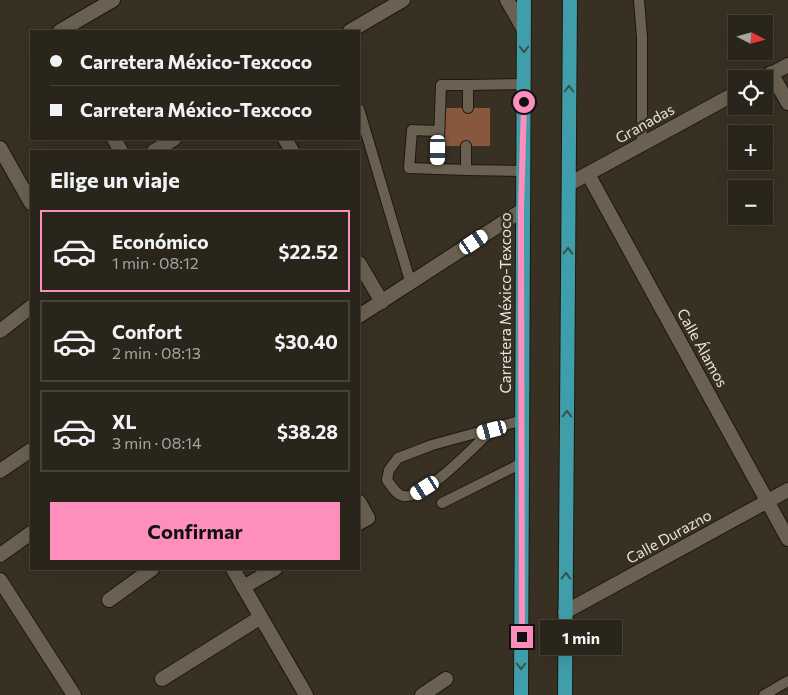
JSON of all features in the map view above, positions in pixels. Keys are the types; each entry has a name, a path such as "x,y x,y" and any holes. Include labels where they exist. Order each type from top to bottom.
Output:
{"highway":[{"name":"Carretera México-Texcoco","path":"521,695 523,420 521,211 524,0"},
{"path":"565,695 570,0"}],"street":[{"path":"62,30 113,0"},
{"path":"352,30 403,0"},
{"path":"507,0 523,28"},
{"path":"773,73 788,65"},
{"path":"773,84 788,103"},
{"name":"Granadas","path":"569,184 728,97"},
{"path":"156,150 172,140"},
{"path":"2,157 30,201"},
{"name":"Calle Álamos","path":"588,174 788,538"},
{"path":"360,315 412,284 521,211"},
{"path":"360,265 382,302"},
{"path":"0,331 30,308"},
{"path":"0,471 30,451"},
{"name":"Calle Durazno","path":"565,612 788,490"},
{"path":"360,506 363,520"},
{"path":"0,555 30,534"},
{"path":"109,600 151,570"},
{"path":"234,570 301,693"},
{"path":"243,587 273,570"},
{"path":"0,580 74,695"},
{"path":"162,678 261,617"},
{"path":"422,695 446,680"}],"lane":[{"path":"639,0 642,37 642,145"},
{"path":"438,169 441,85 524,84"},
{"path":"468,85 468,108"},
{"path":"360,111 412,284"},
{"path":"438,131 412,130 409,168 523,171"},
{"path":"466,146 466,170"},
{"path":"492,430 434,483 416,494 404,496 396,492 387,480 389,470 398,458 432,445 523,420"},
{"path":"442,503 522,463"},
{"path":"764,695 788,681"}],"building":[{"path":"444,108 490,108 490,146 444,146"}],"route":[{"path":"522,637 523,420 521,211 524,102"}]}
